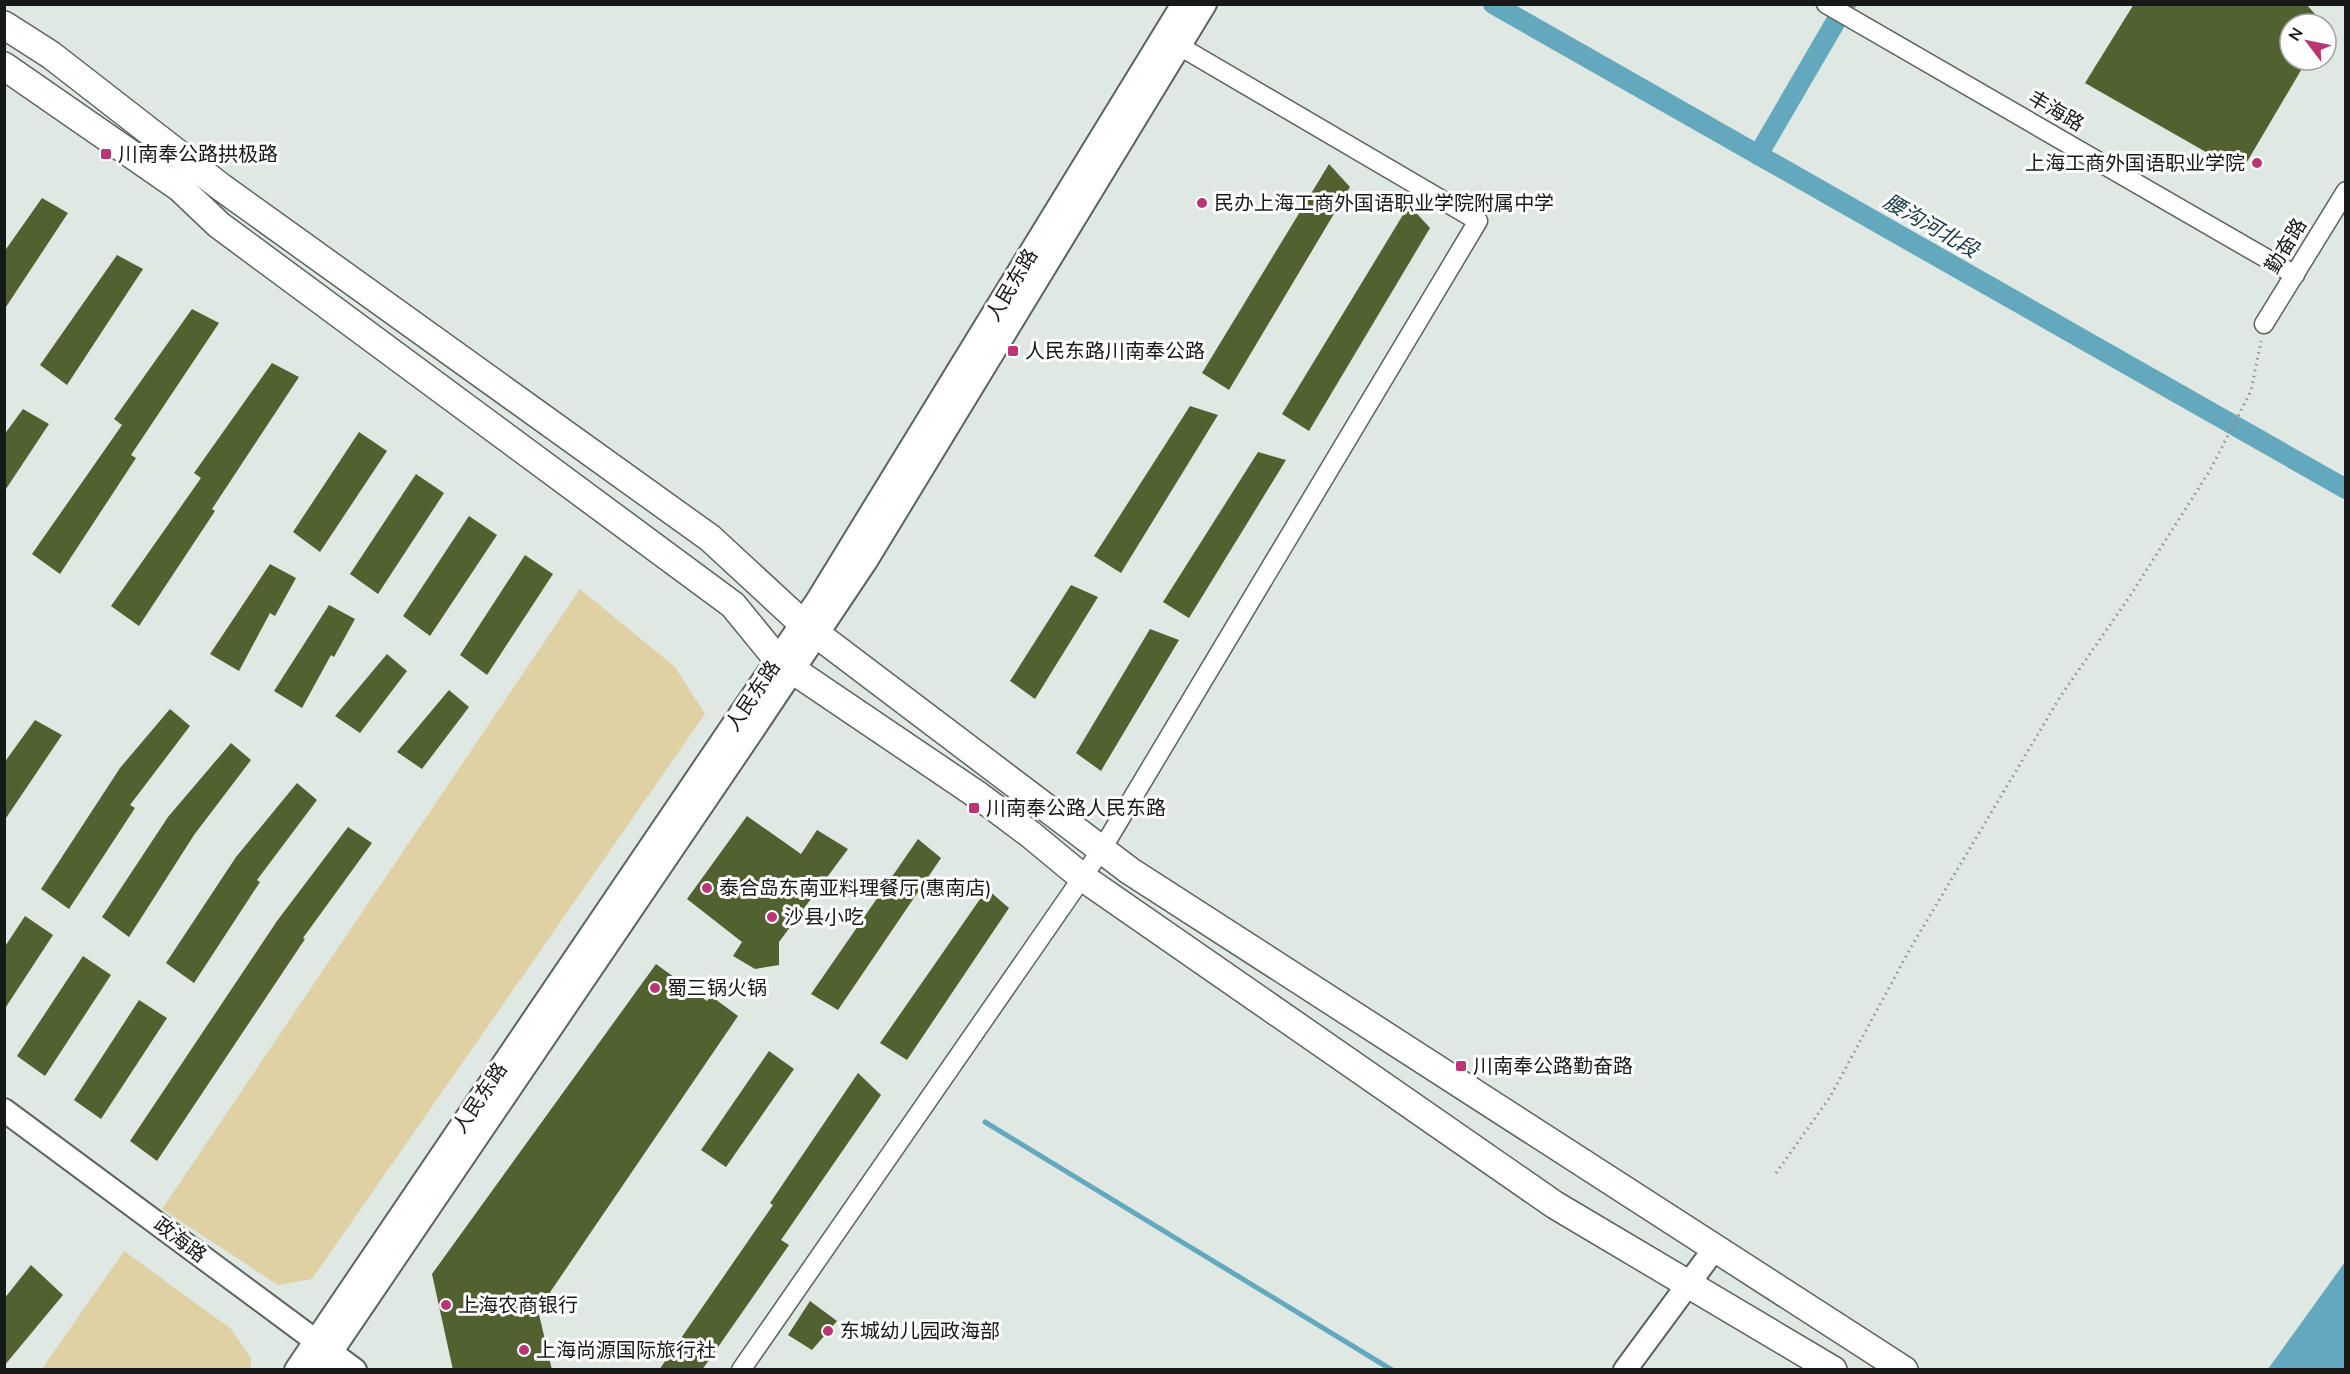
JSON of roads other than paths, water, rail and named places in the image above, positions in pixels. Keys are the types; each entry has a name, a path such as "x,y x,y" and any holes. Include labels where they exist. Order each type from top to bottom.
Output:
{"main road":[{"path":"4,25 51,55 221,187 710,538 810,629 1130,871 1904,1370"},
{"path":"4,66 180,188 219,225 733,605 786,665 979,796 1082,877 1555,1205 1833,1370"}],"street":[{"name":"人民东路","path":"1171,42 1183,4"},
{"name":"人民东路","path":"296,1370 322,1354 810,629 866,561 1171,42 1205,4"},
{"name":"丰海路","path":"1826,5 2295,275"},
{"path":"741,1370 1102,849 1478,221 1171,42"},
{"name":"勤奋路","path":"2264,324 2346,191"},
{"name":"政海路","path":"4,1110 322,1354 355,1370"},
{"path":"1625,1370 1715,1248"}],"water":[{"path":"2345,1262 2345,1369 2268,1369"}],"waterway":[{"name":"腰沟河北段","path":"1493,4 2346,489"},
{"path":"1758,155 1846,4"},
{"path":"985,1122 1392,1370"}],"place":[{"name":"川南奉公路拱极路","path":"106,154"},
{"name":"上海工商外国语职业学院","path":"2257,163"},
{"name":"民办上海工商外国语职业学院附属中学","path":"1202,203"},
{"name":"人民东路川南奉公路","path":"1013,351"},
{"name":"川南奉公路人民东路","path":"974,808"},
{"name":"泰合岛东南亚料理餐厅(惠南店)","path":"707,888"},
{"name":"沙县小吃","path":"772,917"},
{"name":"蜀三锅火锅","path":"655,988"},
{"name":"川南奉公路勤奋路","path":"1461,1066"},
{"name":"上海农商银行","path":"446,1305"},
{"name":"东城幼儿园政海部","path":"828,1331"},
{"name":"上海尚源国际旅行社","path":"524,1350"}]}
